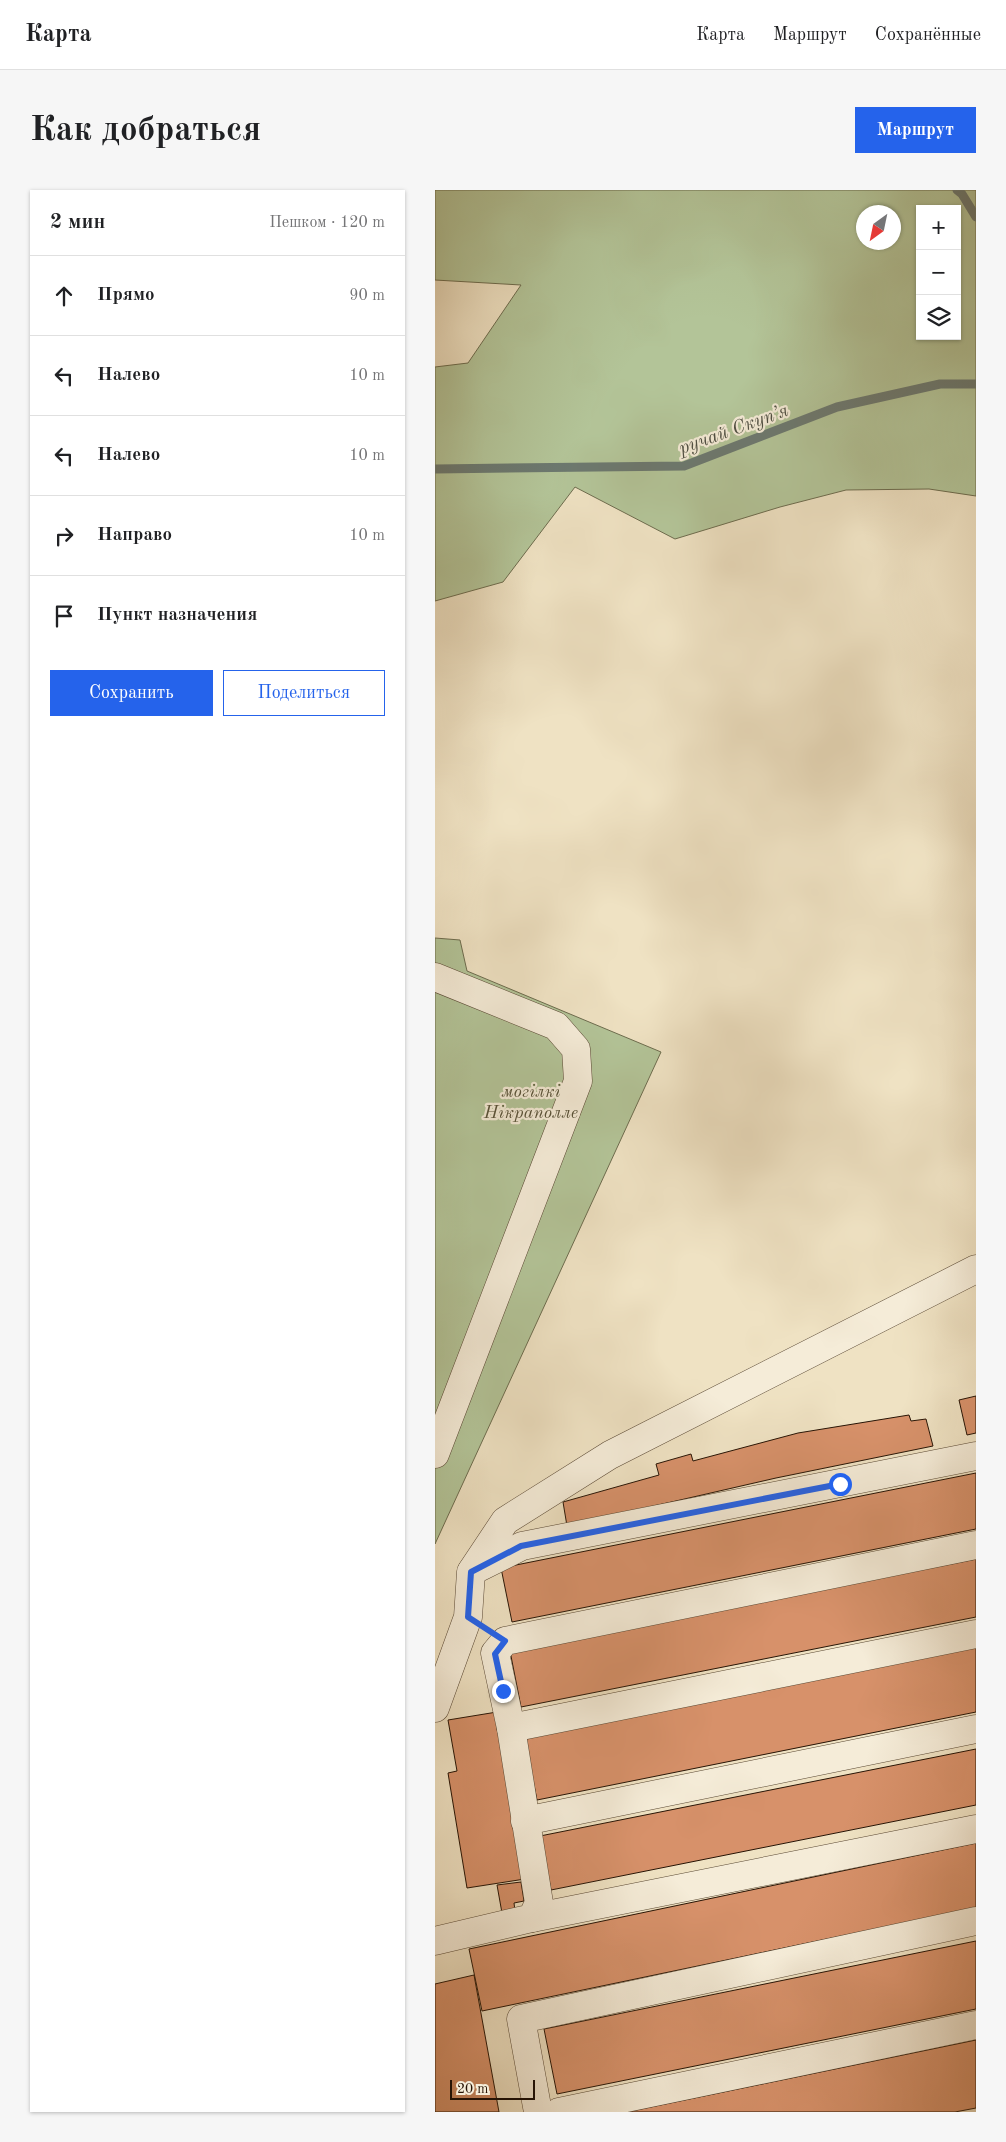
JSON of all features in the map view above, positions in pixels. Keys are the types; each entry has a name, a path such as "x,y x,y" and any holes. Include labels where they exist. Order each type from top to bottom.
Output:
{"lane":[{"path":"435,977 557,1026 576,1049 578,1081 435,1454"},
{"path":"435,1708 468,1617 471,1572 505,1521 610,1455 976,1269"},
{"path":"471,1572 521,1546 976,1456"},
{"path":"532,1918 539,1902 511,1728 495,1654 505,1641 976,1545"},
{"path":"468,1617 505,1641"},
{"path":"511,1728 976,1634"},
{"path":"525,1821 976,1729"},
{"path":"435,1941 532,1918 976,1829"},
{"path":"538,2112 521,2019 976,1921"},
{"path":"559,2112 976,2025"}],"green space":[{"path":"435,190 976,190 976,496 929,489 846,490 780,507 675,539 575,487 503,582 435,601 435,367 468,363 521,285 435,280"},
{"name":"могілкі Нікраполле","path":"435,938 460,940 467,971 661,1052 435,1544"}],"building":[{"path":"976,1396 976,1433 967,1435 959,1400"},
{"path":"909,1415 911,1421 926,1419 933,1446 776,1478 567,1526 563,1502 659,1475 656,1464 691,1454 693,1461 798,1433"},
{"path":"976,1473 976,1529 512,1622 501,1568"},
{"path":"976,1559 976,1617 521,1707 510,1651"},
{"path":"976,1645 976,1712 537,1800 523,1733"},
{"path":"497,1712 525,1879 467,1888 448,1773 457,1771 448,1720"},
{"path":"976,1749 976,1805 551,1890 540,1836"},
{"path":"976,1843 976,1908 482,2011 469,1949"},
{"path":"521,1882 524,1901 514,1903 515,1911 502,1913 497,1885"},
{"path":"976,1941 976,2009 557,2094 544,2029"},
{"path":"474,1975 499,2112 435,2112 435,1984"},
{"path":"976,2040 976,2108 955,2112 626,2112"}],"waterway":[{"path":"957,190 962,194 976,217"},
{"name":"ручай Скупʼя","path":"435,469 684,466 837,407 940,384 976,384"}],"route":[{"path":"503,1691 495,1654 505,1641 468,1617 471,1572 521,1546 840,1484"}]}
